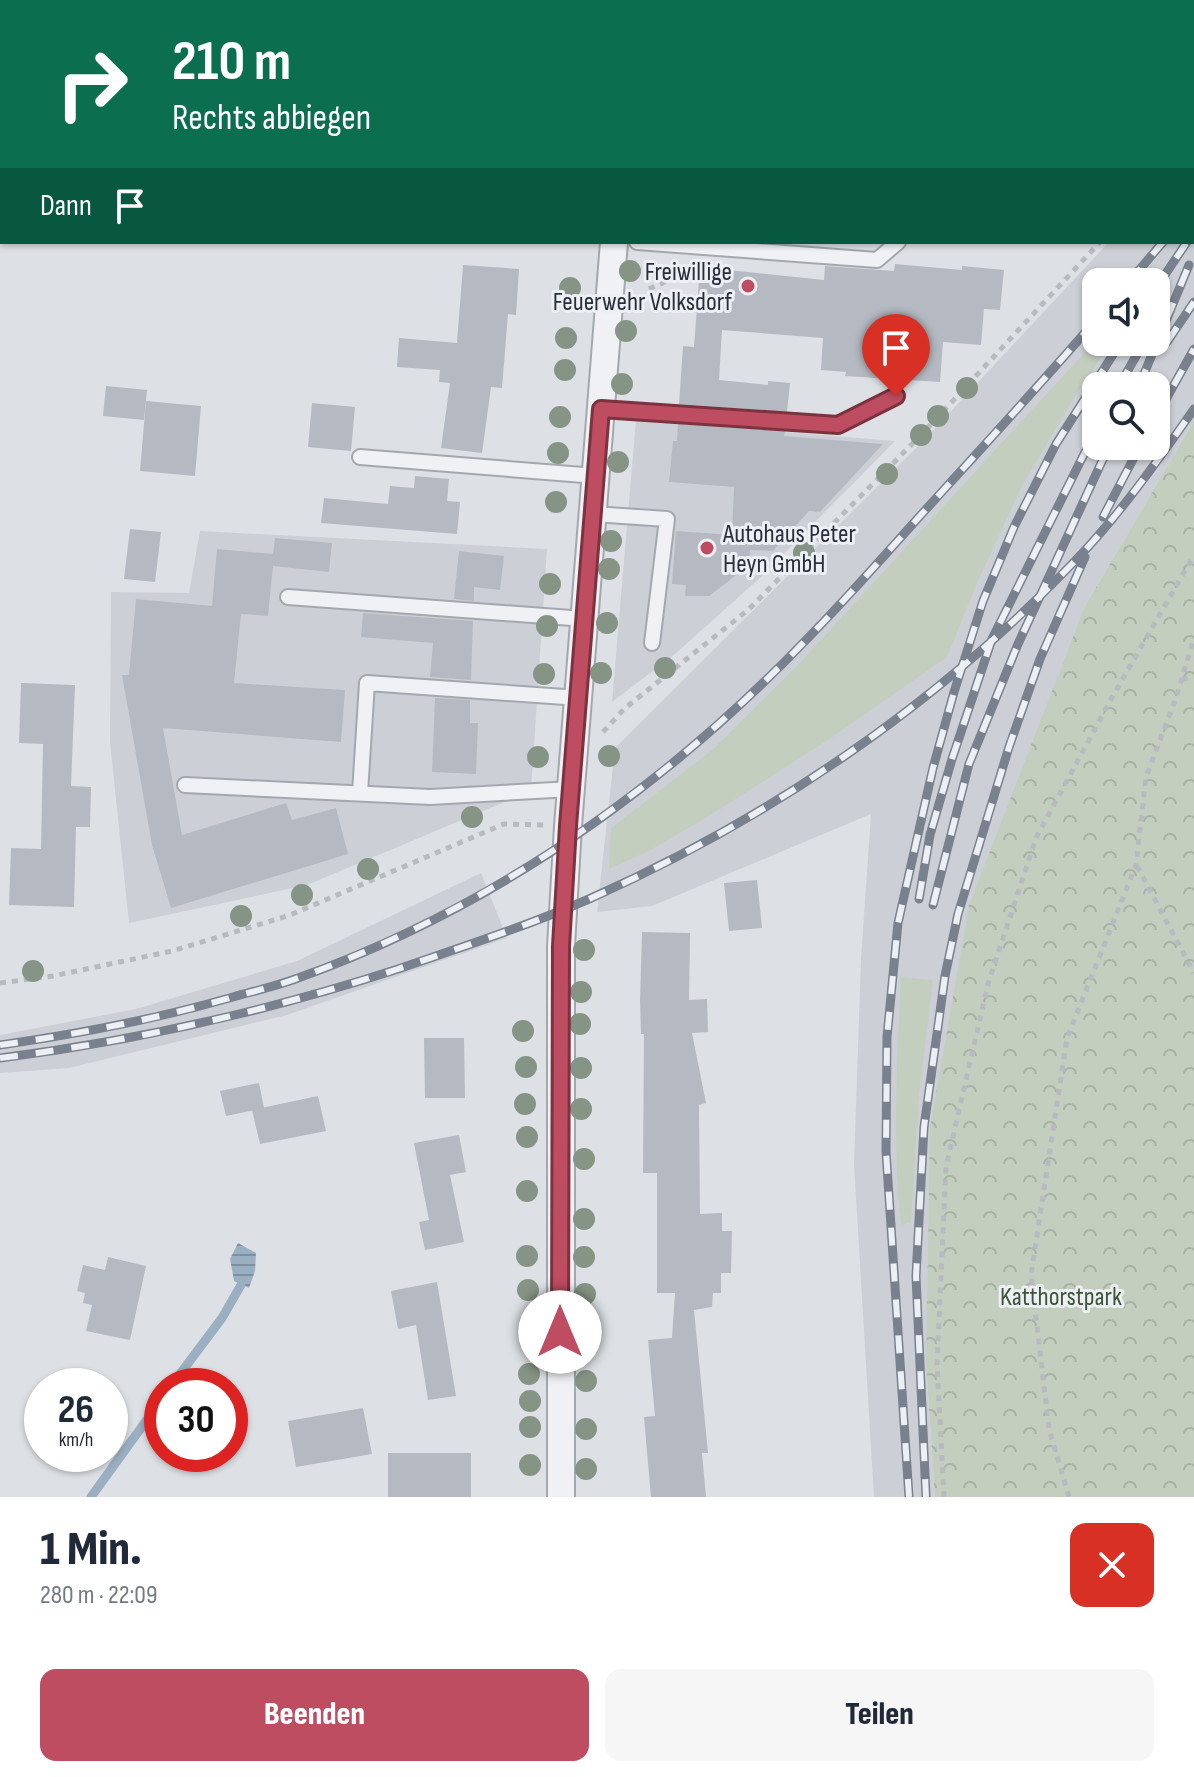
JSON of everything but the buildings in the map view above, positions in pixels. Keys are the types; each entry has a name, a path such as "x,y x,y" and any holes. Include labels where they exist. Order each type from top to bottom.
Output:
{"street":[{"path":"561,1497 561,946 614,244"}],"lane":[{"path":"664,244 877,260 896,244"},
{"path":"601,409 838,425 896,396"},
{"path":"360,457 596,476"},
{"path":"593,514 667,519 652,643"},
{"path":"288,597 585,619"},
{"path":"360,793 367,683 579,698"},
{"path":"185,785 430,797 572,789"}],"path":[{"path":"613,720 748,610 924,432 1098,244"},
{"path":"649,289 700,265"},
{"path":"944,1497 937,1364 946,1167 988,984 1036,838 1194,555"},
{"path":"1069,1497 1049,1429 1031,1275 1067,1038 1136,865 1146,777 1194,638"},
{"path":"1181,680 1194,676"},
{"path":"0,983 53,976 172,951 290,915 504,824 568,826"},
{"path":"1136,865 1194,973"}],"shaded area":[{"path":"1107,244 1194,244 1194,421 1085,606 926,1364 935,1497 874,1497 854,1164 861,959 871,814 652,906 597,912 615,748 922,442 1082,271 1082,356 1170,356 1170,268 1085,268"},
{"name":"Autohaus Peter Heyn GmbH","path":"636,420 895,441 762,576 674,655 612,702"},
{"path":"200,531 547,549 531,791 307,885 129,923 110,742 111,592 189,593"},
{"path":"481,873 507,938 287,1015 69,1068 0,1073 0,1035 136,1009 297,961"}],"green space":[{"path":"1082,355 1102,356 1091,372 1082,372 1082,386 1022,486 947,657 825,742 709,816 649,851 609,869 611,828 711,751 797,666"},
{"name":"Katthorstpark","path":"1194,421 1194,1497 935,1497 926,1364 930,1128 969,905 1085,606"},
{"path":"901,977 933,980 919,1095 911,1222 901,1225 896,1132"}],"water":[{"path":"238,1243 256,1253 255,1271 249,1288 234,1281 230,1259"}],"waterway":[{"path":"184,1368 222,1318 241,1285"},
{"path":"91,1497 144,1424"}],"railway":[{"path":"1141,268 1161,244"},
{"path":"1169,268 1186,244"},
{"path":"1145,372 1189,265"},
{"path":"1170,338 1194,302"},
{"path":"0,1045 146,1019 290,981 426,923 547,854 660,773 765,681 863,580 1082,336"},
{"path":"1170,392 1194,349"},
{"path":"909,1497 886,1151 887,1037 898,923 933,768 983,601 1014,527 1056,444 1112,356"},
{"path":"1127,372 1136,356"},
{"path":"0,1058 101,1043 201,1023 398,969 566,909 721,833 847,755 964,665 1019,616 1105,528 1194,409"},
{"path":"919,899 930,835 992,639 1082,458"},
{"path":"933,905 969,764 1018,644 1103,460"},
{"path":"1103,517 1133,460"},
{"path":"926,1497 916,1276 924,1127 945,976 958,914 1009,747 1040,659 1085,557"}],"place":[{"name":"Freiwillige Feuerwehr Volksdorf","path":"748,286"},
{"name":"Autohaus Peter Heyn GmbH","path":"707,548"}],"route":[{"path":"560,1332 561,946 601,409 838,425 896,396"}]}
